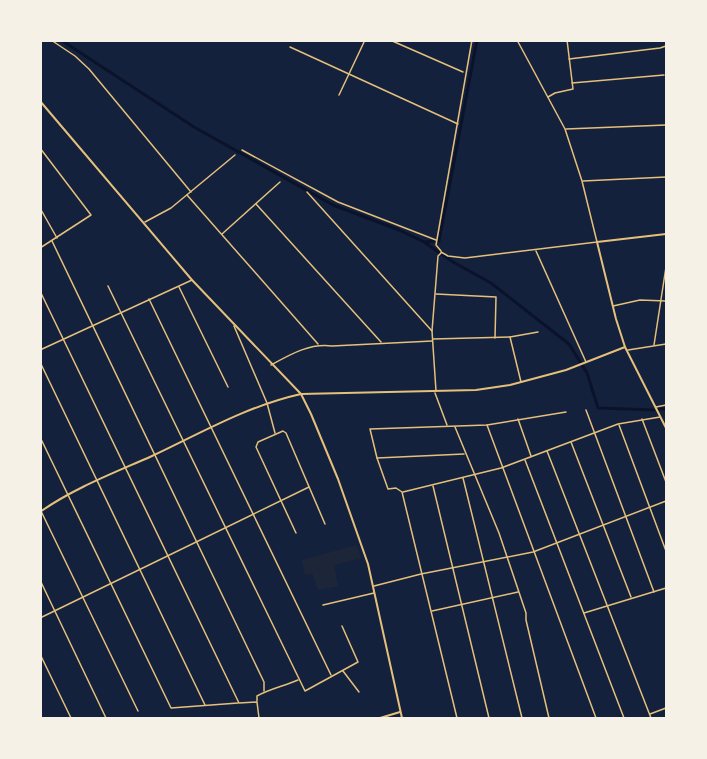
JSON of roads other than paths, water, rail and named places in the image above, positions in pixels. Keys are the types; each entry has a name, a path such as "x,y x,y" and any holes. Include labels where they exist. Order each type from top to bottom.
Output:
{"street":[{"path":"51,40 75,56 89,69 191,192"},
{"path":"339,95 365,40"},
{"path":"390,40 465,73"},
{"path":"472,40 436,245 441,252 448,256 465,258 666,234"},
{"path":"517,40 565,129 582,181 612,306 626,349 666,428"},
{"path":"547,97 573,89 567,40"},
{"path":"569,59 666,46"},
{"path":"290,47 458,124"},
{"path":"572,83 664,75"},
{"path":"40,101 192,280 301,394 338,479 368,564 402,718"},
{"path":"565,129 666,125"},
{"path":"40,148 91,215 40,248"},
{"path":"242,150 338,202 437,240"},
{"path":"144,223 171,208 235,155"},
{"path":"582,181 666,177"},
{"path":"222,235 280,182"},
{"path":"307,192 432,331"},
{"path":"187,195 318,344"},
{"path":"256,204 381,342"},
{"path":"41,210 57,238"},
{"path":"52,241 264,682 264,691"},
{"path":"536,250 539,262 586,362"},
{"path":"441,252 438,256 432,340 435,391 447,426"},
{"path":"654,345 666,267"},
{"path":"40,350 192,280"},
{"path":"108,286 305,691 358,662 342,626"},
{"path":"179,286 228,387"},
{"path":"40,291 239,703"},
{"path":"435,294 496,297 495,338"},
{"path":"150,299 332,676"},
{"path":"612,306 640,300 666,301"},
{"path":"234,325 267,403 276,434"},
{"path":"271,365 290,354 318,344 332,346 495,338 538,332"},
{"path":"510,337 521,383"},
{"path":"138,711 41,511 68,494 210,427 267,403 301,394 476,390 521,383 626,349 666,344"},
{"path":"40,362 205,705"},
{"path":"655,407 666,405"},
{"path":"586,410 654,592"},
{"path":"457,718 402,492 396,488 388,489 370,429 487,425 566,412"},
{"path":"402,492 501,468 618,424 661,417"},
{"path":"518,419 532,457"},
{"path":"642,419 666,482"},
{"path":"618,424 666,551"},
{"path":"487,425 501,468 596,718"},
{"path":"455,427 499,533 526,613 549,718"},
{"path":"296,533 256,447 258,442 283,431 286,432 326,524"},
{"path":"40,437 171,708 257,702"},
{"path":"571,442 631,597"},
{"path":"547,451 651,718"},
{"path":"377,458 465,454"},
{"path":"525,460 624,718"},
{"path":"463,478 522,718"},
{"path":"433,485 489,718"},
{"path":"40,618 309,488"},
{"path":"373,586 452,567 533,552 666,501"},
{"path":"40,580 106,718"},
{"path":"584,613 666,588"},
{"path":"431,611 519,592"},
{"path":"323,605 375,593"},
{"path":"40,654 71,718"},
{"path":"342,670 359,692"},
{"path":"260,718 257,696 264,691 274,691 298,680"},
{"path":"649,715 666,708"},
{"path":"380,718 400,712"}],"waterway":[{"path":"61,40 194,127 333,205 424,242 453,262 491,283 569,344 587,373 598,408 654,410"},
{"path":"439,241 477,40"},
{"path":"424,242 436,241"},
{"path":"659,409 666,409"}]}
